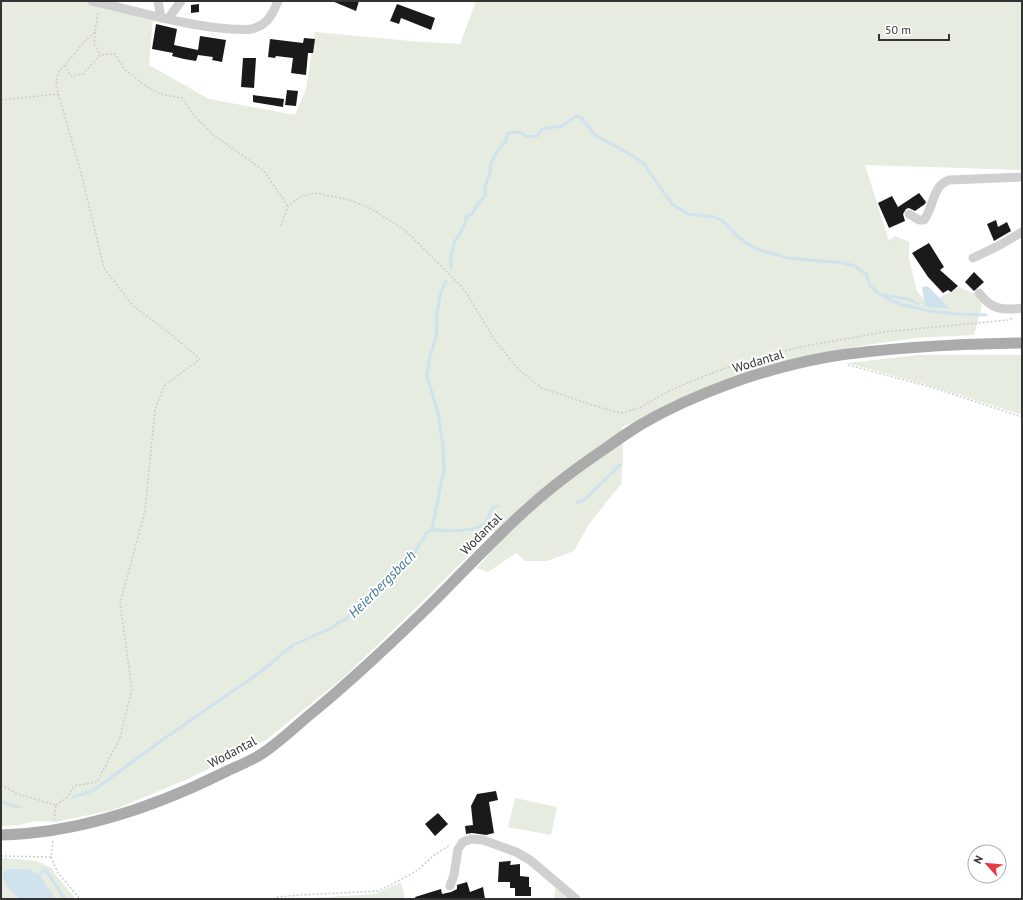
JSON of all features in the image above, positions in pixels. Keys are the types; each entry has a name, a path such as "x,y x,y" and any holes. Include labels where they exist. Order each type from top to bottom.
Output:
{"main road":[{"name":"Wodantal","path":"1,835 49,831 112,818 186,792 262,753 344,686 422,614 493,541 528,508 568,474 639,426 672,408 715,390 760,374 825,358 890,349 956,344 1022,343"}],"street":[{"path":"158,1 164,19"},
{"path":"164,19 181,1"},
{"path":"96,2 128,8 164,19 219,28 247,30 256,28 272,16 278,1"},
{"path":"909,214 919,220 924,220 929,215 936,191 944,182 949,180 1022,177"},
{"path":"973,258 1022,232"},
{"path":"979,293 992,306 1000,308 1022,308"},
{"path":"450,886 454,875 458,849 463,842 471,839 483,840 516,852 530,860 576,899"}],"path":[{"path":"96,2 94,44 100,55"},
{"path":"56,806 68,797 74,786 97,782 120,738 132,689 120,603 145,511 155,410 164,386 200,359 167,331 133,306 104,268 80,169 56,86 58,73 85,41 95,32"},
{"path":"65,65 71,76 83,74 100,55 115,54 124,69 147,87 160,94 182,98 194,115 212,134 263,170 288,206"},
{"path":"1,100 58,94"},
{"path":"280,226 288,206 300,197 315,193 350,200 370,208 405,230 464,290 494,339 518,370 542,388 576,400 623,413 641,407 673,389 717,371 800,347 884,332 1008,320 1015,318"},
{"path":"847,365 931,387 1022,417"},
{"path":"273,899 300,895 378,891 418,870 434,855 448,845 463,842"},
{"path":"51,857 58,872 80,899"}],"shaded area":[{"path":"1,1 83,1 127,10 153,18 149,65 209,99 295,115 306,89 315,32 460,44 476,1 1022,1 1022,170 865,165 889,241 895,236 909,242 909,259 917,291 928,304 959,287 977,295 982,305 974,335 914,338 867,345 802,358 713,386 674,401 637,421 622,427 623,460 621,484 589,524 574,551 547,561 525,561 516,553 488,572 477,568 501,540 494,530 344,677 266,740 188,779 113,810 55,822 35,821 20,825 1,826"},
{"path":"919,355 1022,355 1022,415 931,386 847,363"},
{"path":"515,798 557,807 551,835 508,827"},
{"path":"5,858 36,861 52,868 55,874 76,899 1,899 1,859"},
{"path":"401,882 405,899 296,899 375,894"},
{"path":"556,886 573,899 554,899"}],"water":[{"path":"928,286 950,309 925,307 922,287"},
{"path":"9,869 29,869 39,875 56,899 20,899 6,886 2,873"}],"building":[{"path":"332,1 359,1 356,11"},
{"path":"199,4 199,12 191,13 191,5"},
{"path":"397,4 435,18 431,30 401,18 399,24 390,21"},
{"path":"156,24 177,29 174,45 198,50 200,36 226,40 222,62 212,60 213,57 198,55 196,61 184,59 172,56 173,53 152,49"},
{"path":"304,38 315,39 313,53 308,53 306,75 291,73 293,58 276,56 275,58 268,57 270,39 303,43"},
{"path":"243,58 256,58 254,88 241,87"},
{"path":"287,90 298,91 296,106 285,105"},
{"path":"253,95 284,99 283,107 253,102"},
{"path":"919,193 926,202 925,204 915,211 909,208 906,209 903,214 905,221 889,228 878,203 892,196 898,207"},
{"path":"996,220 998,227 1007,222 1011,231 994,241 987,224"},
{"path":"929,243 944,267 940,270 958,286 951,292 948,290 943,293 928,277 912,253"},
{"path":"974,272 984,282 974,291 965,282"},
{"path":"496,791 498,800 489,802 494,833 486,835 472,833 466,834 465,826 473,825 471,806 477,794"},
{"path":"438,813 448,824 435,836 425,824"},
{"path":"511,861 510,865 520,864 520,876 529,877 531,896 515,896 515,888 510,888 510,882 498,882 499,862"},
{"path":"467,882 470,892 483,887 485,899 416,899 415,897 441,889 442,894 451,892 457,889 457,885"}],"waterway":[{"name":"Heierbergsbach","path":"451,268 451,257 454,243 463,228 467,216 472,214 477,205 485,196 485,187 490,173 491,163 500,147 506,142 507,134 518,132 527,137 537,136 542,129 562,126 576,116 581,117 595,135 633,156 644,164 672,204 688,214 715,217 724,222 746,243 759,250 789,258 838,262 855,266 866,274 870,285 877,292 888,299 903,305 930,311 986,315"},
{"name":"Heierbergsbach","path":"74,797 94,790 165,738 263,670 293,645 334,627 337,623 345,620 390,579 407,560 412,557 427,532 432,530 444,469 443,446 438,413 427,376 430,356 436,337 436,317 441,292 446,281"},
{"path":"883,295 908,299 918,304"},
{"path":"577,502 583,501 620,465"},
{"path":"432,530 444,531 472,529 478,527 483,525 486,521 492,508 498,506"},
{"name":"Heierbergsbach","path":"1,802 19,807"},
{"path":"39,875 45,869 65,899"}]}
